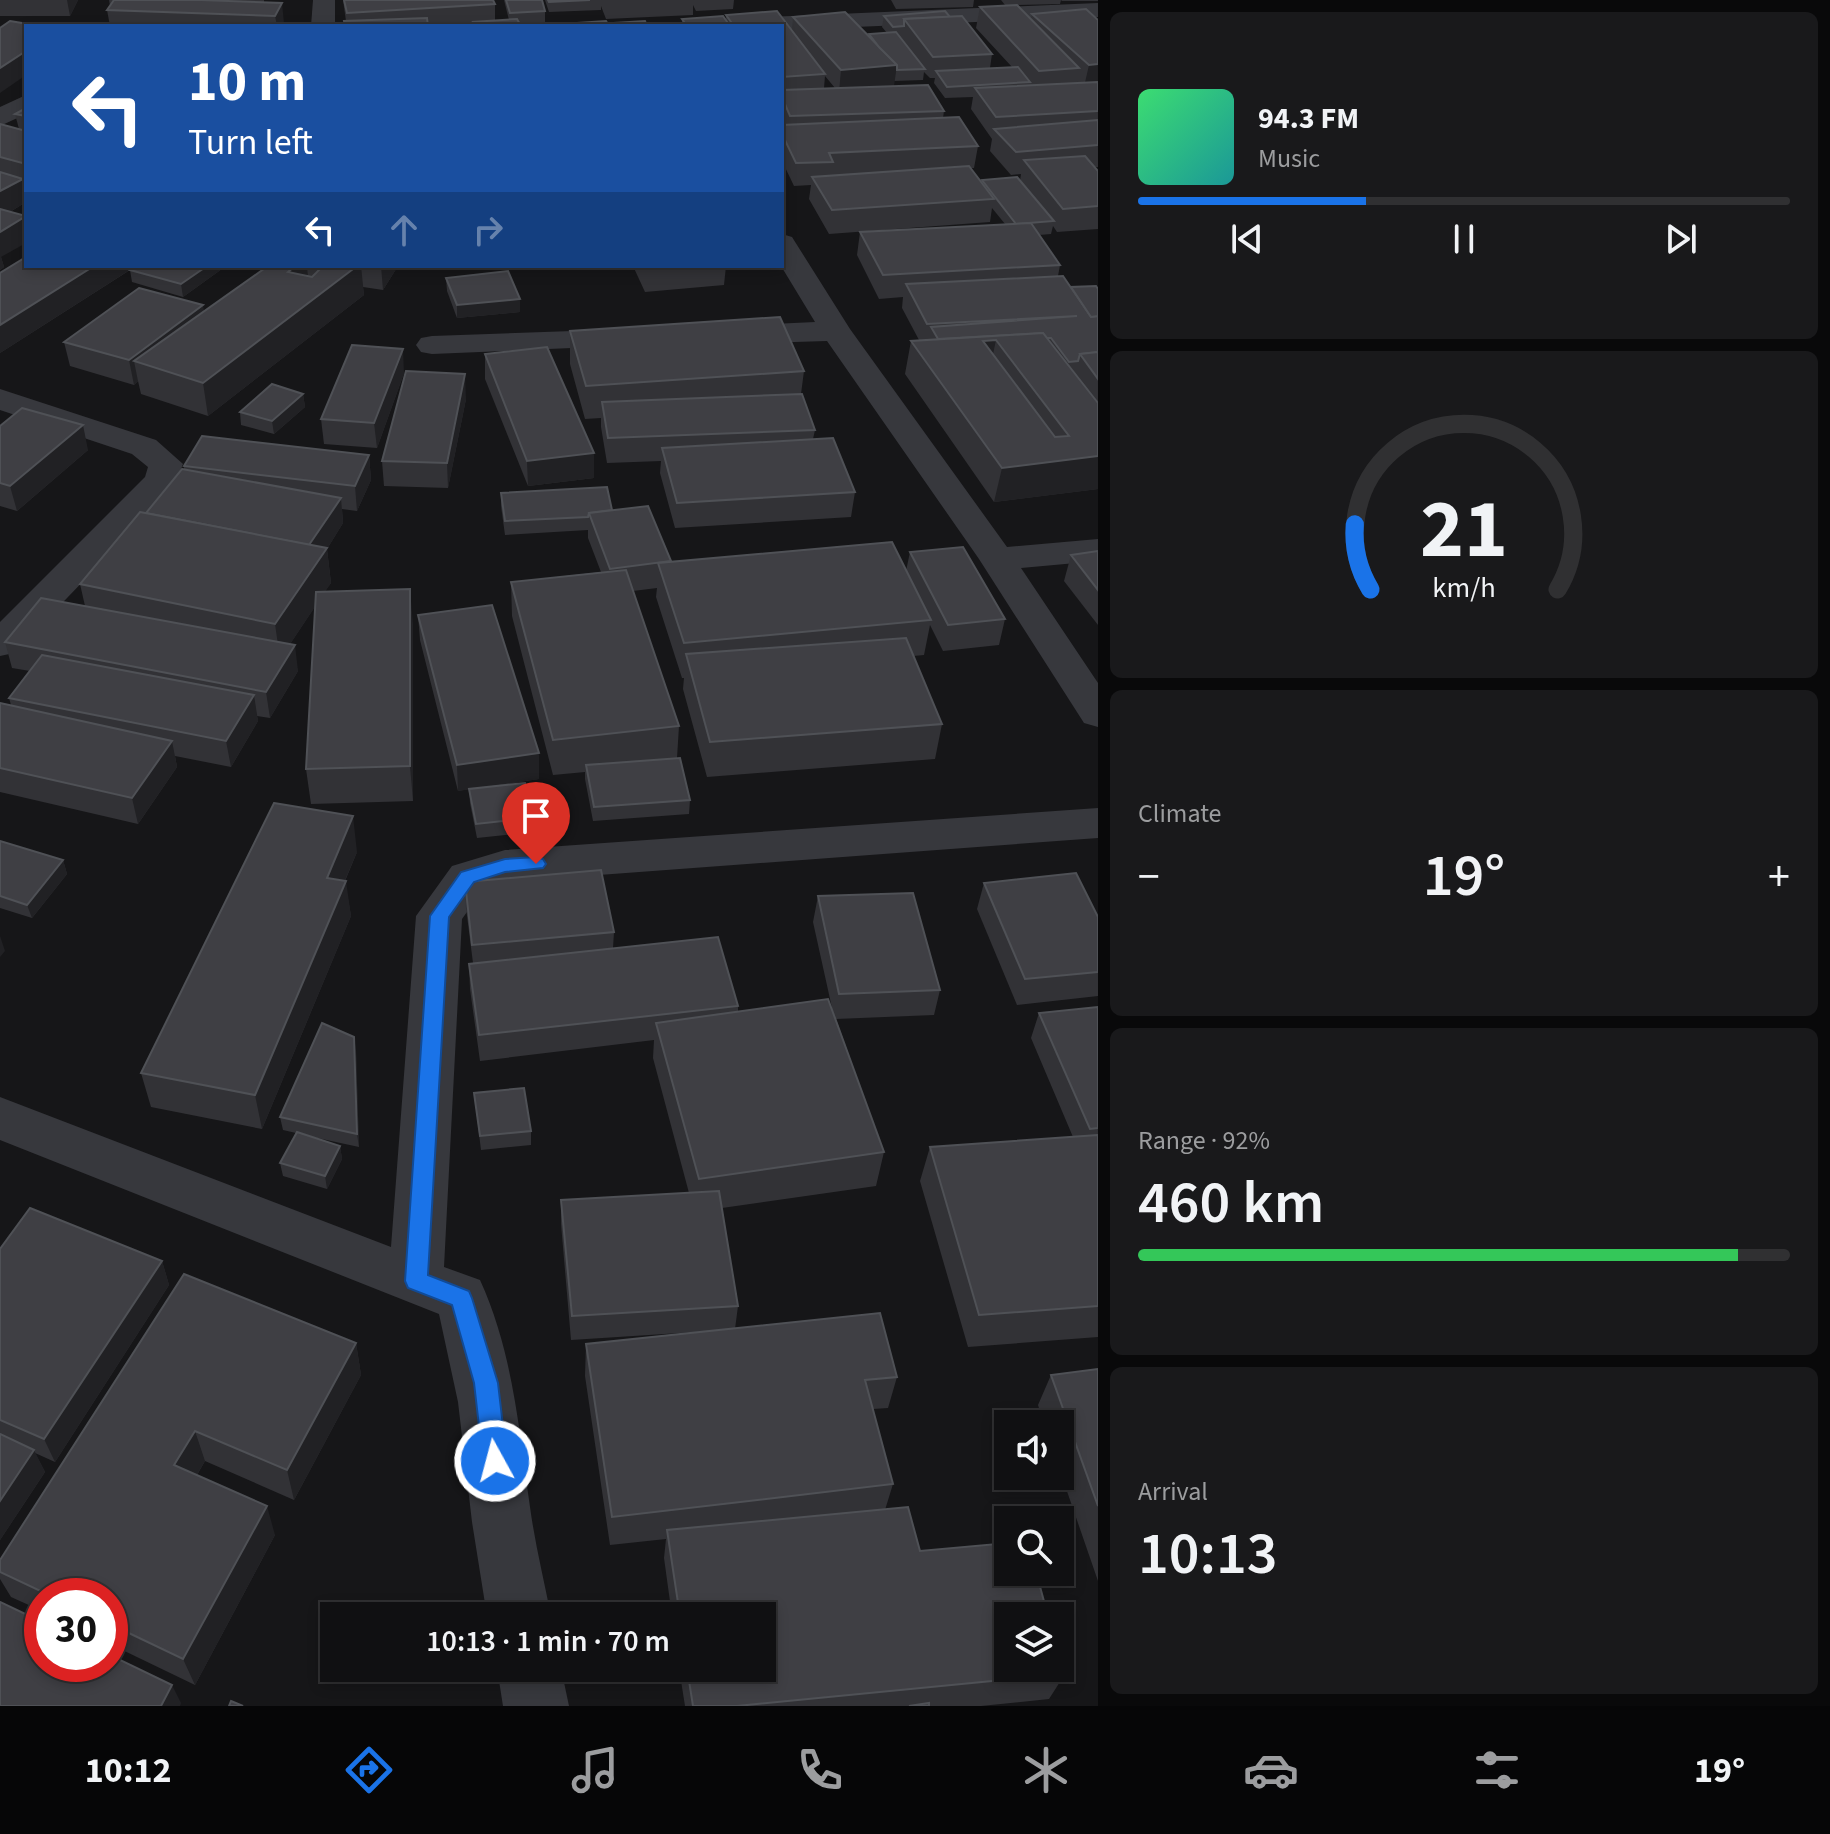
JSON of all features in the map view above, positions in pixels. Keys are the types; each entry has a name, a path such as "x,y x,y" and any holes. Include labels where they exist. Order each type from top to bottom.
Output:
{"street":[{"path":"323,24 324,0"},
{"path":"753,0 764,23"},
{"path":"749,24 1089,10 1098,27"},
{"path":"0,118 24,104"},
{"path":"784,246 836,331 997,559 1098,714"},
{"path":"697,336 836,331"},
{"path":"432,345 665,337"},
{"path":"0,399 144,447 166,464 162,480 0,644"},
{"path":"997,559 1098,550"},
{"path":"416,1281 439,916 468,877 505,866 1098,823"},
{"path":"0,1118 461,1298 486,1383 501,1512 517,1602"},
{"path":"532,1682 536,1706"}],"building":[{"path":"114,0 282,3 275,16 107,10"},
{"path":"344,0 493,0 495,4 347,13"},
{"path":"506,0 542,0 545,11 510,13"},
{"path":"548,0 590,0 549,2"},
{"path":"1017,5 1079,68 1039,71 980,7"},
{"path":"1086,9 1098,20 1098,64 1089,65 1032,14"},
{"path":"777,11 825,74 784,77 784,24 733,24 726,15"},
{"path":"945,11 950,17 904,19 904,26 893,27 884,16"},
{"path":"845,12 897,65 841,70 793,17"},
{"path":"723,16 729,24 686,24 682,19"},
{"path":"962,16 992,54 933,57 904,19"},
{"path":"427,18 428,24 345,24 344,21"},
{"path":"517,19 520,24 474,24"},
{"path":"10,21 28,24 24,24 24,52 0,68 0,28"},
{"path":"606,21 608,24 562,24"},
{"path":"645,21 646,24 616,24"},
{"path":"896,32 925,69 897,70 897,65 869,34"},
{"path":"1018,67 1030,82 947,87 936,71"},
{"path":"1098,82 1098,111 996,117 975,88"},
{"path":"928,85 944,111 790,116 784,102 784,90"},
{"path":"959,117 978,146 829,153 833,162 796,163 784,138 784,125"},
{"path":"1098,120 1098,145 1016,152 994,129"},
{"path":"0,124 24,130 24,163 0,157"},
{"path":"1085,156 1098,171 1098,206 1063,209 1024,160"},
{"path":"969,166 994,199 832,210 812,177"},
{"path":"0,172 23,179 0,191"},
{"path":"1017,177 1054,221 1016,224 982,180"},
{"path":"0,209 24,215 24,217 0,232"},
{"path":"1031,223 1060,265 883,275 860,232"},
{"path":"24,258 24,268 91,268 0,325 0,273"},
{"path":"132,268 204,268 181,284 130,270"},
{"path":"265,268 293,268 288,272 312,277 321,268 354,268 203,383 134,361"},
{"path":"508,271 520,299 457,305 446,278"},
{"path":"1063,276 1091,317 1098,316 1098,352 1080,354 1078,361 1069,362 1051,338 1043,333 938,339 931,327 1077,316 927,324 906,284"},
{"path":"1096,286 1098,316 1091,317 1071,287"},
{"path":"139,288 203,305 129,360 64,342"},
{"path":"780,317 804,371 586,386 570,331"},
{"path":"1043,333 1098,403 1098,456 1002,468 911,341","holes":["996,340 1069,436 1055,437 983,341"]},
{"path":"352,345 403,349 374,423 321,419"},
{"path":"547,347 594,453 527,461 485,354"},
{"path":"1098,352 1098,379 1080,354"},
{"path":"406,371 465,374 447,463 382,461"},
{"path":"272,384 303,394 272,421 240,412"},
{"path":"802,394 815,430 608,438 602,402"},
{"path":"22,408 83,425 10,486 0,483 0,426"},
{"path":"202,436 369,455 355,486 184,466"},
{"path":"833,438 855,492 677,503 662,448"},
{"path":"182,469 341,498 309,545 146,513"},
{"path":"607,487 612,510 589,513 588,517 505,521 501,493"},
{"path":"648,506 671,561 610,569 589,513"},
{"path":"140,512 327,548 275,624 80,584"},
{"path":"892,542 931,620 684,643 658,563"},
{"path":"963,547 1005,619 948,625 910,552"},
{"path":"1098,551 1098,590 1071,555"},
{"path":"626,570 679,726 553,740 511,582"},
{"path":"410,589 410,766 306,769 316,592"},
{"path":"41,598 295,645 266,692 5,642"},
{"path":"492,605 539,753 457,765 418,615"},
{"path":"906,638 942,724 710,742 686,654"},
{"path":"42,655 254,695 226,741 9,698"},
{"path":"0,703 172,741 132,798 0,768"},
{"path":"680,758 690,800 594,807 586,765"},
{"path":"525,783 532,818 476,824 469,789"},
{"path":"274,803 353,816 327,878 346,881 255,1095 141,1073"},
{"path":"0,841 63,860 27,905 0,896"},
{"path":"601,870 614,932 472,945 465,882"},
{"path":"1076,873 1098,917 1098,972 1025,979 984,883"},
{"path":"913,893 940,990 839,994 818,896"},
{"path":"718,937 738,1006 479,1035 469,964"},
{"path":"828,999 884,1152 699,1179 656,1023"},
{"path":"1098,1007 1098,1128 1090,1129 1039,1013"},
{"path":"322,1023 354,1037 357,1134 280,1117"},
{"path":"524,1088 531,1131 480,1136 474,1093"},
{"path":"297,1132 340,1146 325,1176 280,1163"},
{"path":"1098,1135 1098,1306 979,1315 930,1147"},
{"path":"719,1191 738,1306 572,1316 561,1200"},
{"path":"30,1208 162,1261 44,1439 0,1420 0,1249"},
{"path":"184,1274 356,1343 287,1470 195,1431 174,1465 267,1506 183,1659 128,1633 128,1578 24,1578 24,1583 0,1572 0,1560"},
{"path":"880,1313 897,1377 865,1380 893,1484 612,1517 586,1344"},
{"path":"1098,1369 1098,1506 1074,1439 1074,1410 1064,1410 1051,1375"},
{"path":"0,1434 34,1450 0,1501"},
{"path":"908,1507 920,1551 994,1544 994,1586 1040,1586 1044,1602 994,1602 994,1681 737,1706 693,1706 689,1682 776,1682 776,1602 678,1602 667,1530"},
{"path":"0,1602 24,1613 24,1682 128,1682 128,1664 172,1685 161,1706 0,1706"}],"route":[{"path":"495,1461 486,1383 461,1298 416,1281 439,916 468,877 505,866 536,864"}]}
